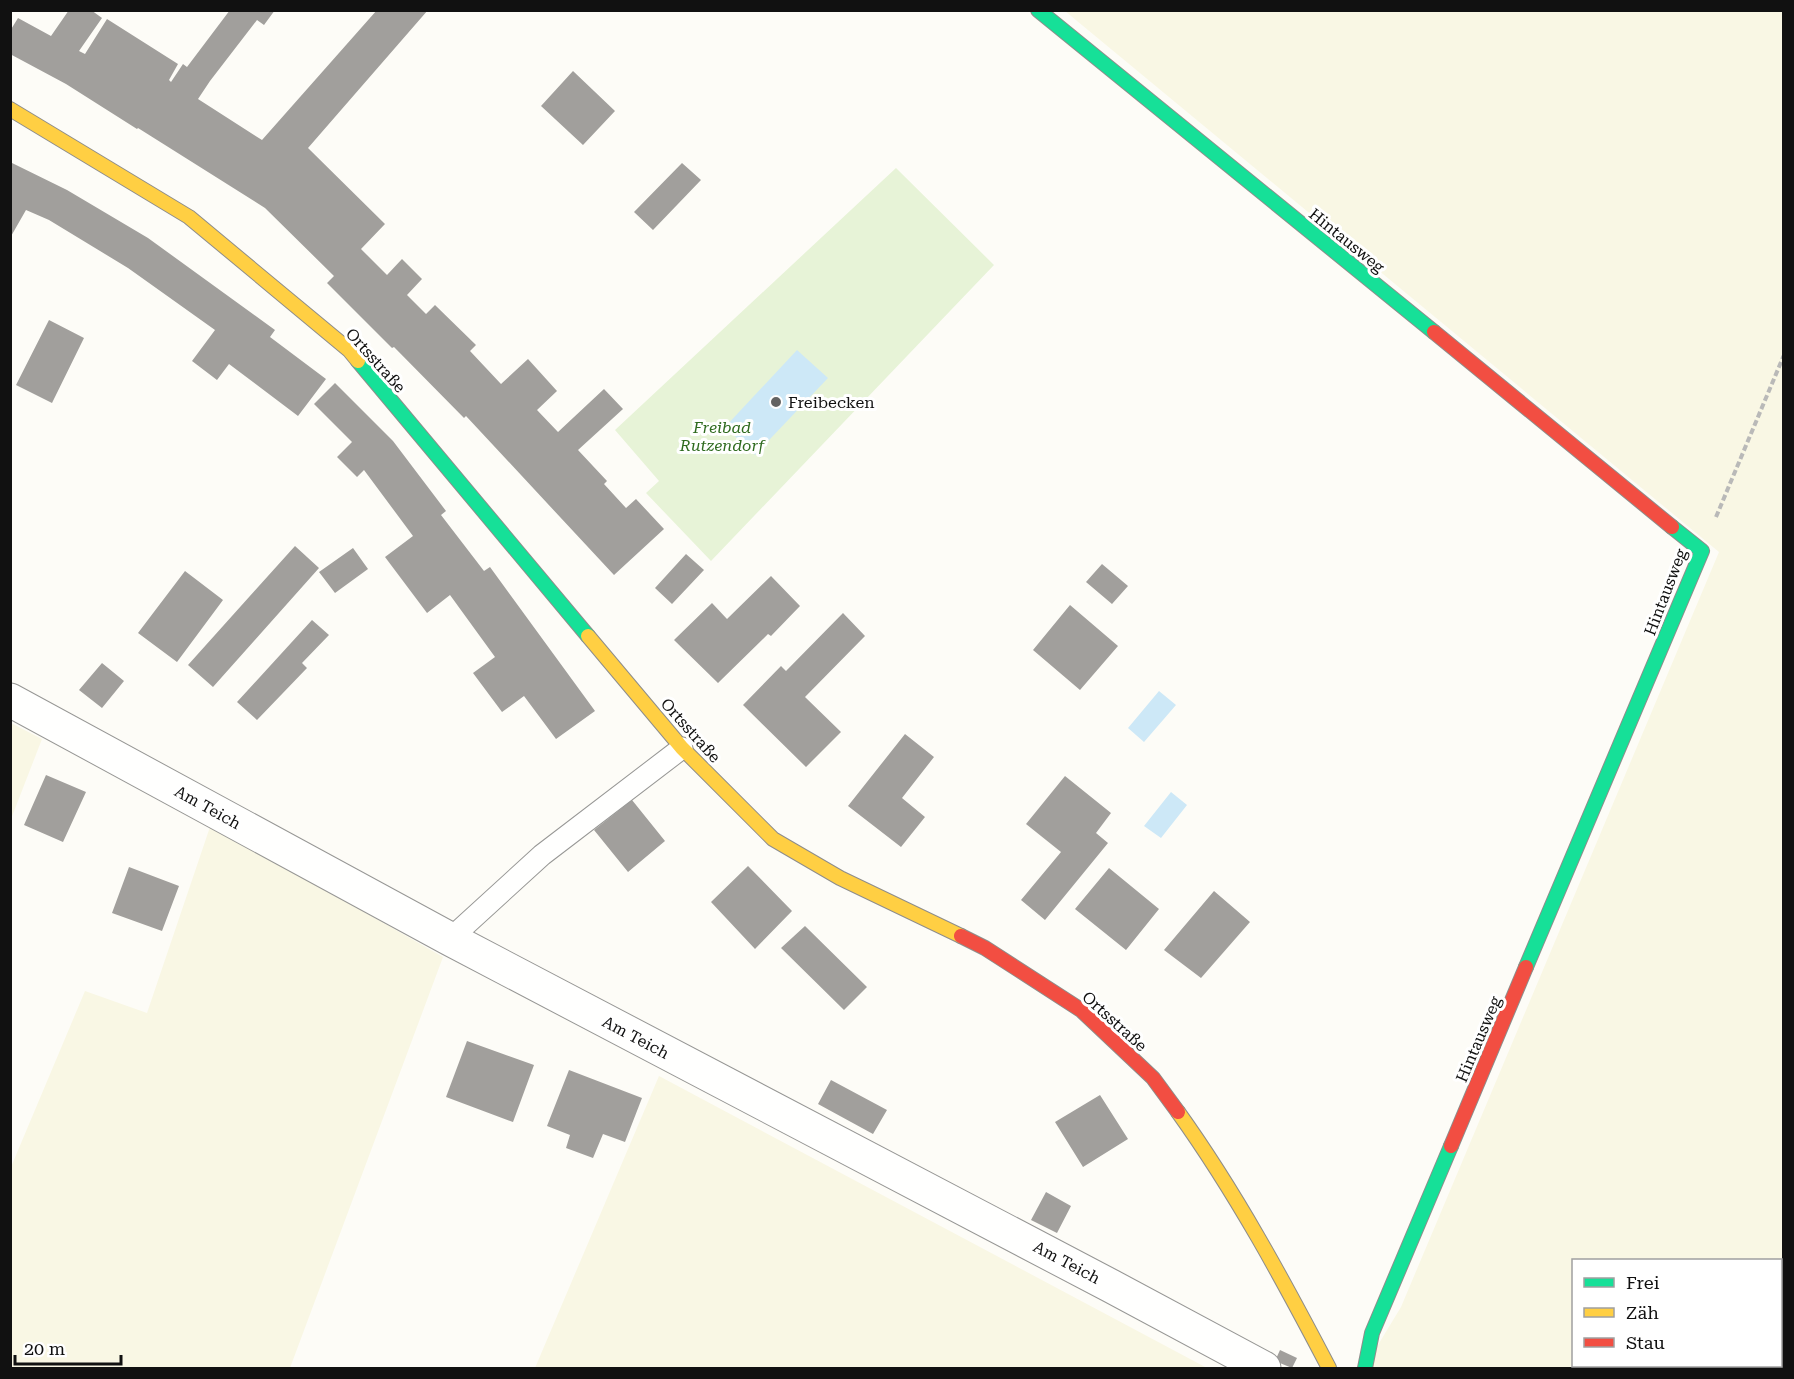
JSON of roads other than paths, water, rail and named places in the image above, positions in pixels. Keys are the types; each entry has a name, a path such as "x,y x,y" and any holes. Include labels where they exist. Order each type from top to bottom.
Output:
{"street":[{"name":"Hintausweg","path":"1038,10 1702,551 1372,1333 1365,1368"},
{"name":"Ortsstraße","path":"10,108 189,217 349,350 682,748 773,839 840,878 985,948 1081,1010 1153,1078 1202,1144 1269,1254 1329,1368"},
{"name":"Am Teich","path":"10,700 450,939 1101,1280 1264,1368"}],"lane":[{"path":"450,939 542,855 682,748"}],"water":[{"name":"Freibecken","path":"797,350 828,378 755,455 725,427"},
{"path":"1159,691 1176,705 1144,742 1128,728"},
{"path":"1171,792 1187,805 1161,838 1144,826"}],"place":[{"name":"Freibecken","path":"776,402"}],"park label":[{"name":"Freibad Rutzendorf","path":"722,436"}]}
